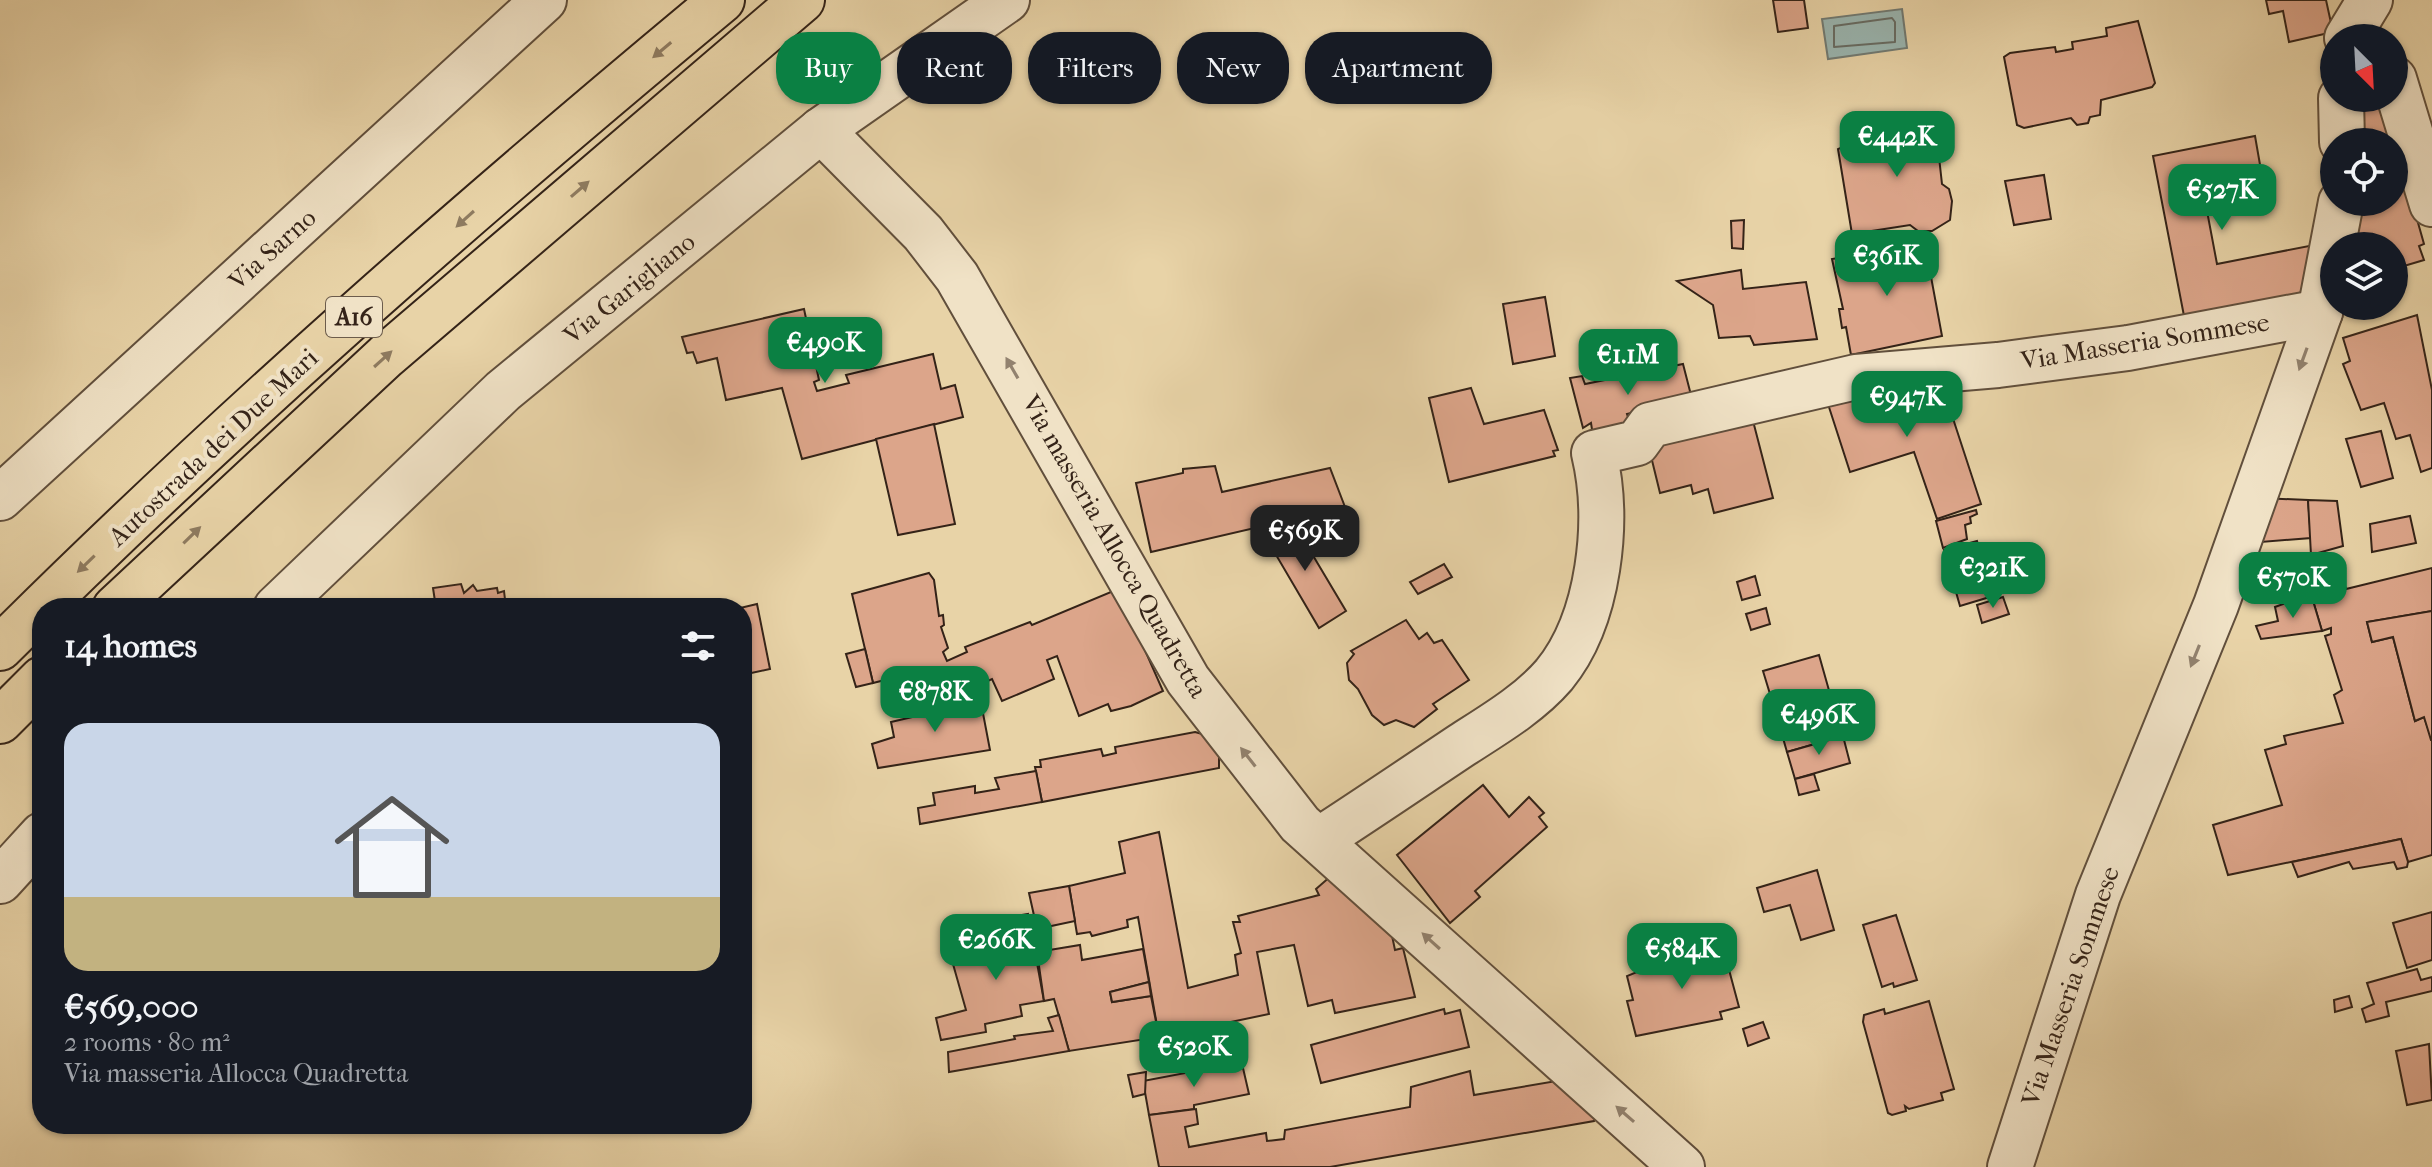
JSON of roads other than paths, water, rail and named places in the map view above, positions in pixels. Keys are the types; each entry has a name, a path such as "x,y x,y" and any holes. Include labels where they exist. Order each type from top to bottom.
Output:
{"highway":[{"name":"Autostrada dei Due Mari","path":"52,598 196,460 318,350 509,180 722,0"},
{"name":"Autostrada dei Due Mari","path":"126,598 386,356 802,0"},
{"name":"Autostrada dei Due Mari","path":"0,648 32,617"},
{"path":"0,721 32,689"}],"street":[{"name":"Via Sarno","path":"0,498 544,0"},
{"name":"Via Garigliano","path":"286,598 503,391 821,130 1007,0"},
{"path":"2355,24 2370,0"},
{"path":"2370,0 2378,24"},
{"path":"2404,112 2432,204"},
{"name":"Via masseria Allocca Quadretta","path":"821,130 923,233 957,277 1188,680 1300,824 1682,1167"},
{"name":"Via Masseria Sommese","path":"1319,840 1504,718 1554,674 1581,623 1596,570 1603,530 1601,485 1594,453 1637,443 1650,425 1856,377 1998,365 2128,348 2320,312"},
{"name":"Via Masseria Sommese","path":"2010,1167 2098,895 2216,605 2320,312"},
{"path":"0,881 32,846"}],"water":[{"path":"1902,9 1907,48 1828,59 1822,19"}]}
